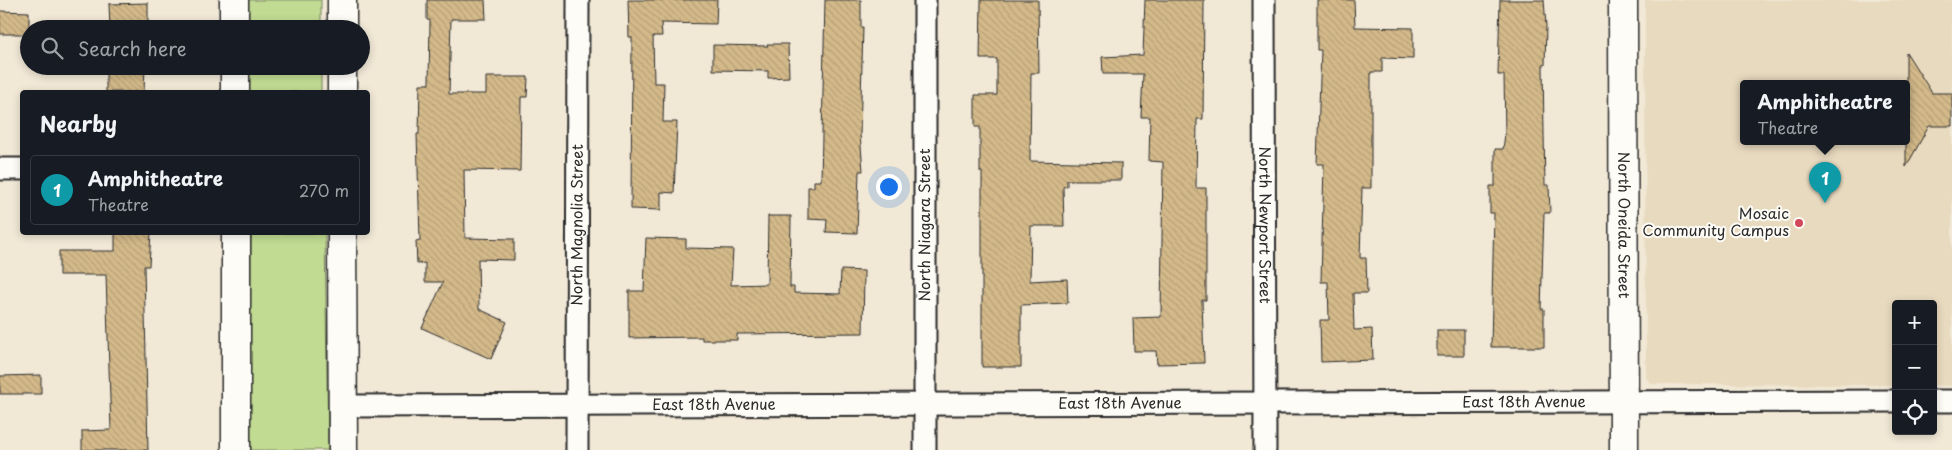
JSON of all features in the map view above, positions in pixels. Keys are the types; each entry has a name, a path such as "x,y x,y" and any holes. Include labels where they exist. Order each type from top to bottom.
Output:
{"main road":[{"path":"234,0 234,20"},
{"path":"342,0 342,20"},
{"name":"North Oneida Street","path":"1623,0 1624,450"},
{"path":"235,75 235,90"},
{"path":"342,75 342,90"},
{"path":"236,235 236,450"},
{"path":"342,235 343,450"}],"street":[{"name":"North Magnolia Street","path":"578,0 578,450"},
{"name":"North Niagara Street","path":"924,0 925,450"},
{"name":"North Newport Street","path":"1264,0 1265,450"},
{"path":"0,169 20,169"},
{"name":"East 18th Avenue","path":"342,406 1892,401"},
{"path":"1937,401 1952,401"}],"shaded area":[{"name":"Mosaic Community Campus","path":"1645,0 1952,0 1952,386 1937,385 1937,300 1892,300 1892,385 1652,384 1646,378"}],"green space":[{"path":"248,0 321,0 321,20 248,20"},
{"path":"248,75 321,75 321,90 248,90"},
{"path":"251,235 325,235 328,450 250,450"}],"building":[{"path":"427,0 485,0 486,19 451,19 449,94 486,94 486,77 528,77 527,97 521,97 520,171 464,170 465,238 514,239 514,260 478,259 479,309 507,322 491,359 422,328 443,282 425,282 425,263 417,264 416,241 420,240 417,134 419,134 420,84 429,84 430,20 427,20"},
{"path":"628,0 717,0 716,24 661,23 662,36 653,36 654,83 664,83 663,122 677,122 674,193 661,192 661,210 631,209 632,37 629,37"},
{"path":"825,0 861,0 861,27 863,27 860,134 863,171 859,171 857,233 826,232 827,220 808,219 808,187 814,187 814,181 821,181"},
{"path":"981,0 1038,0 1039,73 1031,73 1030,161 1121,163 1121,180 1067,180 1067,186 1063,187 1064,226 1031,226 1030,281 1067,279 1068,303 1021,305 1021,367 982,367 982,172 980,172 980,127 975,127 975,95 997,95 997,59 980,59"},
{"path":"1145,0 1204,0 1203,119 1197,119 1196,188 1206,188 1206,300 1202,300 1204,363 1157,364 1156,351 1134,351 1133,318 1161,317 1163,162 1149,161 1150,117 1141,117 1143,74 1103,74 1102,57 1143,55"},
{"path":"1317,0 1354,0 1355,27 1413,28 1413,59 1382,58 1382,72 1371,72 1371,188 1362,188 1360,258 1366,258 1367,293 1353,293 1354,330 1372,329 1373,360 1321,362 1320,320 1329,320 1328,282 1321,282 1324,164 1317,164 1321,50 1317,50"},
{"path":"1500,0 1544,0 1546,26 1545,65 1543,65 1545,185 1549,185 1550,213 1544,213 1541,309 1544,309 1544,347 1491,347 1494,213 1490,213 1490,186 1495,186 1495,149 1503,149 1505,134 1504,75 1498,75"},
{"path":"148,3 148,20 110,20 109,4"},
{"path":"0,11 29,12 29,20 20,20 20,34 0,34"},
{"path":"767,44 788,44 789,77 768,78 768,71 713,70 713,45 768,46"},
{"path":"1906,52 1932,93 1952,93 1952,126 1929,126 1906,167 1906,145 1910,145 1910,80 1906,80"},
{"path":"106,75 145,75 144,90 106,90"},
{"path":"768,216 791,216 790,287 794,287 794,293 840,294 841,270 864,271 863,333 737,334 737,340 702,340 702,337 629,338 629,291 644,291 646,238 686,239 686,248 733,249 731,285 767,284"},
{"path":"115,235 151,235 149,266 144,266 148,450 82,450 82,431 111,430 106,275 59,275 59,251 115,251"},
{"path":"1437,330 1464,330 1464,356 1437,356"},
{"path":"41,375 41,394 0,394 0,376"}],"place":[{"name":"Amphitheatre","path":"1825,203"},
{"name":"Mosaic Community Campus","path":"1799,223"}]}
